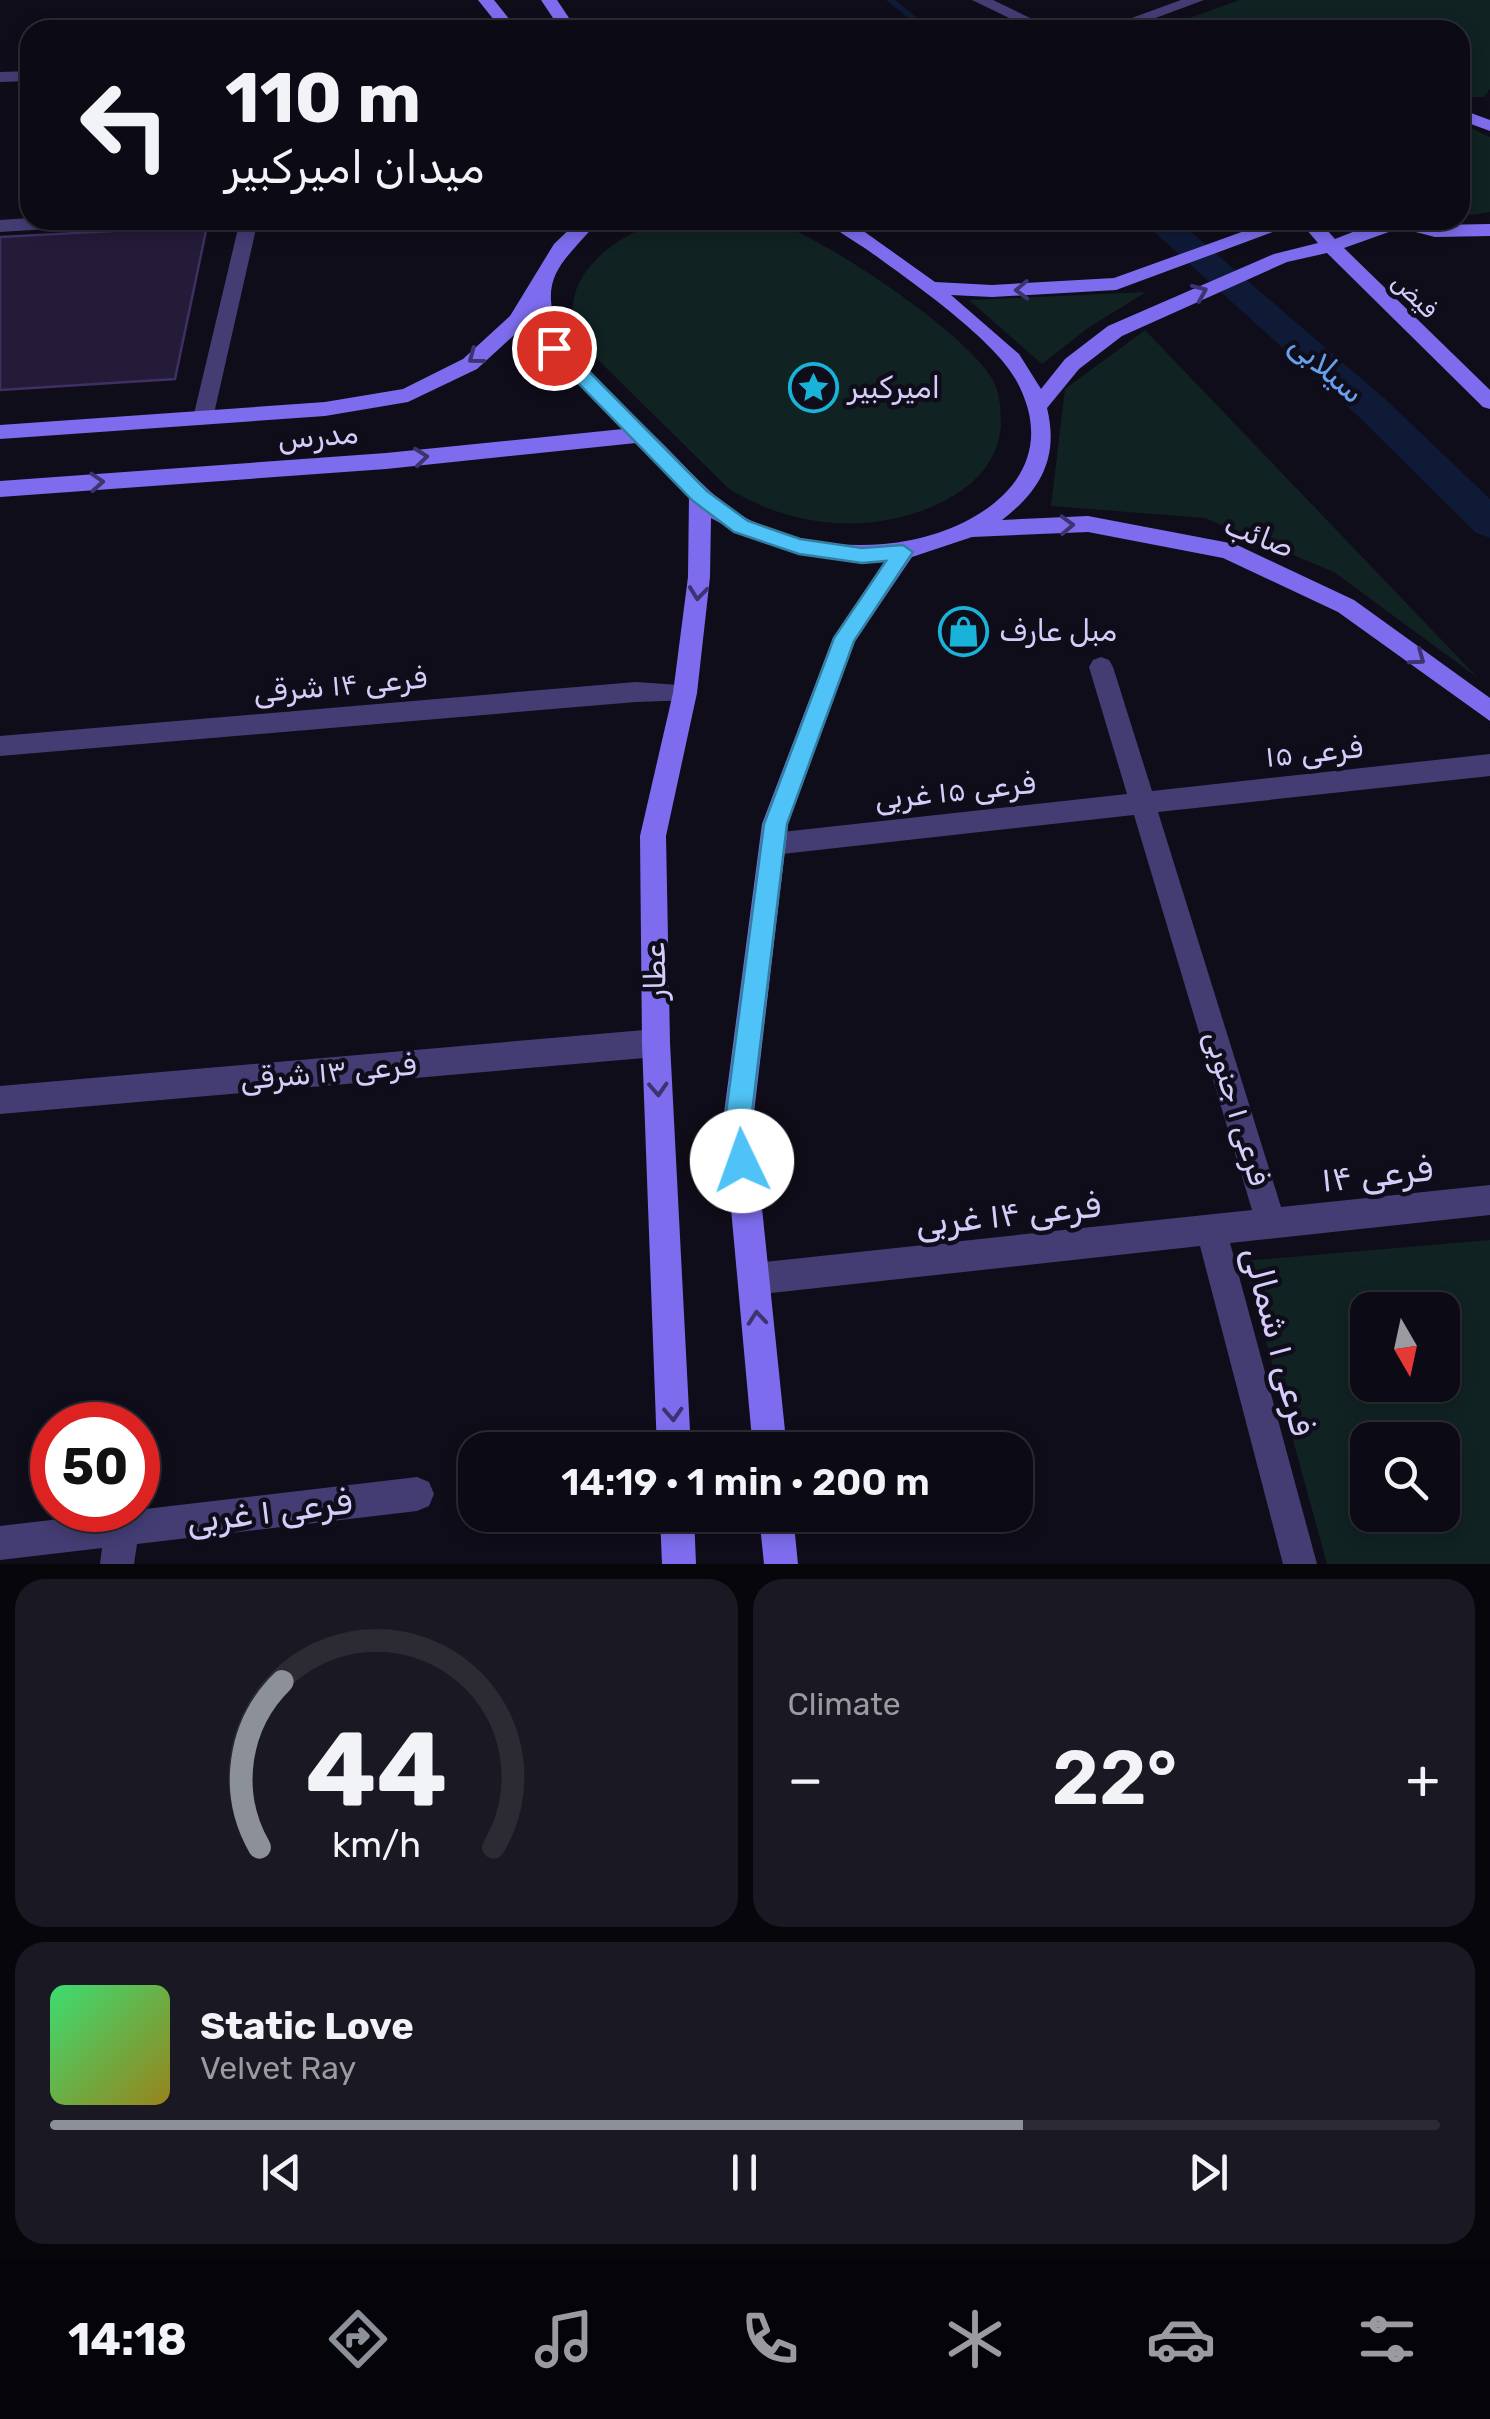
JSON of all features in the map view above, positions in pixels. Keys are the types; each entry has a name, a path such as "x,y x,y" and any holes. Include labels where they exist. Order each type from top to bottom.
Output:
{"main road":[{"path":"486,0 502,20"},
{"path":"558,250 563,230"},
{"path":"558,250 579,230"},
{"path":"540,286 542,321 554,348 700,496 741,527 799,546 862,555 903,552 955,538 1005,508 1037,467 1037,407 1021,370 927,288 849,230"},
{"path":"927,288 992,290 1116,284 1265,230"},
{"name":"فیض","path":"1318,230 1490,402"},
{"path":"1037,407 1072,364 1115,331 1257,268 1371,230"},
{"path":"1430,230 1490,230"},
{"name":"مدرس","path":"0,432 325,408 408,395 470,364 517,322 558,250"},
{"name":"مدرس","path":"0,489 386,461 640,436"},
{"name":"عطار","path":"673,1432 656,1043 654,836 685,692 700,577 700,496"},
{"name":"صائب","path":"970,529 1088,524 1227,550 1346,606 1490,711"},
{"path":"768,1432 738,1121 775,824 845,638 903,552"},
{"path":"678,1532 679,1564"},
{"path":"778,1532 781,1564"}],"street":[{"path":"980,0 1025,20"},
{"path":"1137,20 1196,0"},
{"path":"203,418 247,230"},
{"path":"1102,667 1145,803"},
{"name":"فرعی ۱۴ شرقی","path":"0,746 616,694 685,692"},
{"name":"فرعی ۱۵","path":"1145,803 1490,765"},
{"name":"فرعی ۱۵ غربی","path":"773,844 1145,803"},
{"name":"فرعی ۱ جنوبی","path":"1145,803 1271,1223"},
{"name":"فرعی ۱۳ شرقی","path":"0,1100 656,1043"},
{"name":"فرعی ۱۴","path":"1271,1223 1490,1200"},
{"name":"فرعی ۱۴ غربی","path":"754,1280 1271,1223"},
{"name":"فرعی ۱ شمالی","path":"1211,1230 1300,1564"},
{"name":"فرعی ۱ غربی","path":"160,1524 417,1494"},
{"name":"فرعی ۱ غربی","path":"0,1543 89,1532"},
{"path":"117,1564 121,1532"}],"shaded area":[{"path":"1240,0 1490,0 1490,89 1484,97 1470,97 1470,20 1183,20"},
{"path":"1470,128 1490,137 1490,212 1470,215"},
{"path":"794,230 861,268 932,318 984,367 999,400 1001,424 992,457 980,475 953,496 898,518 870,522 812,520 755,503 729,489 589,351 578,334 573,304 578,286 601,255 634,232"},
{"path":"1146,292 1088,328 1042,364 969,300"},
{"path":"1145,330 1478,678 1334,572 1205,518 1051,506 1065,389"},
{"path":"1490,1240 1490,1564 1327,1564 1244,1261"}],"building":[{"path":"206,230 175,379 0,390 0,237"}],"waterway":[{"name":"سیلابی","path":"890,0 915,20"},
{"name":"سیلابی","path":"1168,230 1371,407 1490,523"}],"place":[{"name":"امیرکبیر","path":"813,388"},
{"name":"مبل عارف","path":"964,631"}],"route":[{"path":"554,348 700,496 741,527 799,546 862,555 903,552 845,638 775,824 738,1121 742,1161"}]}
